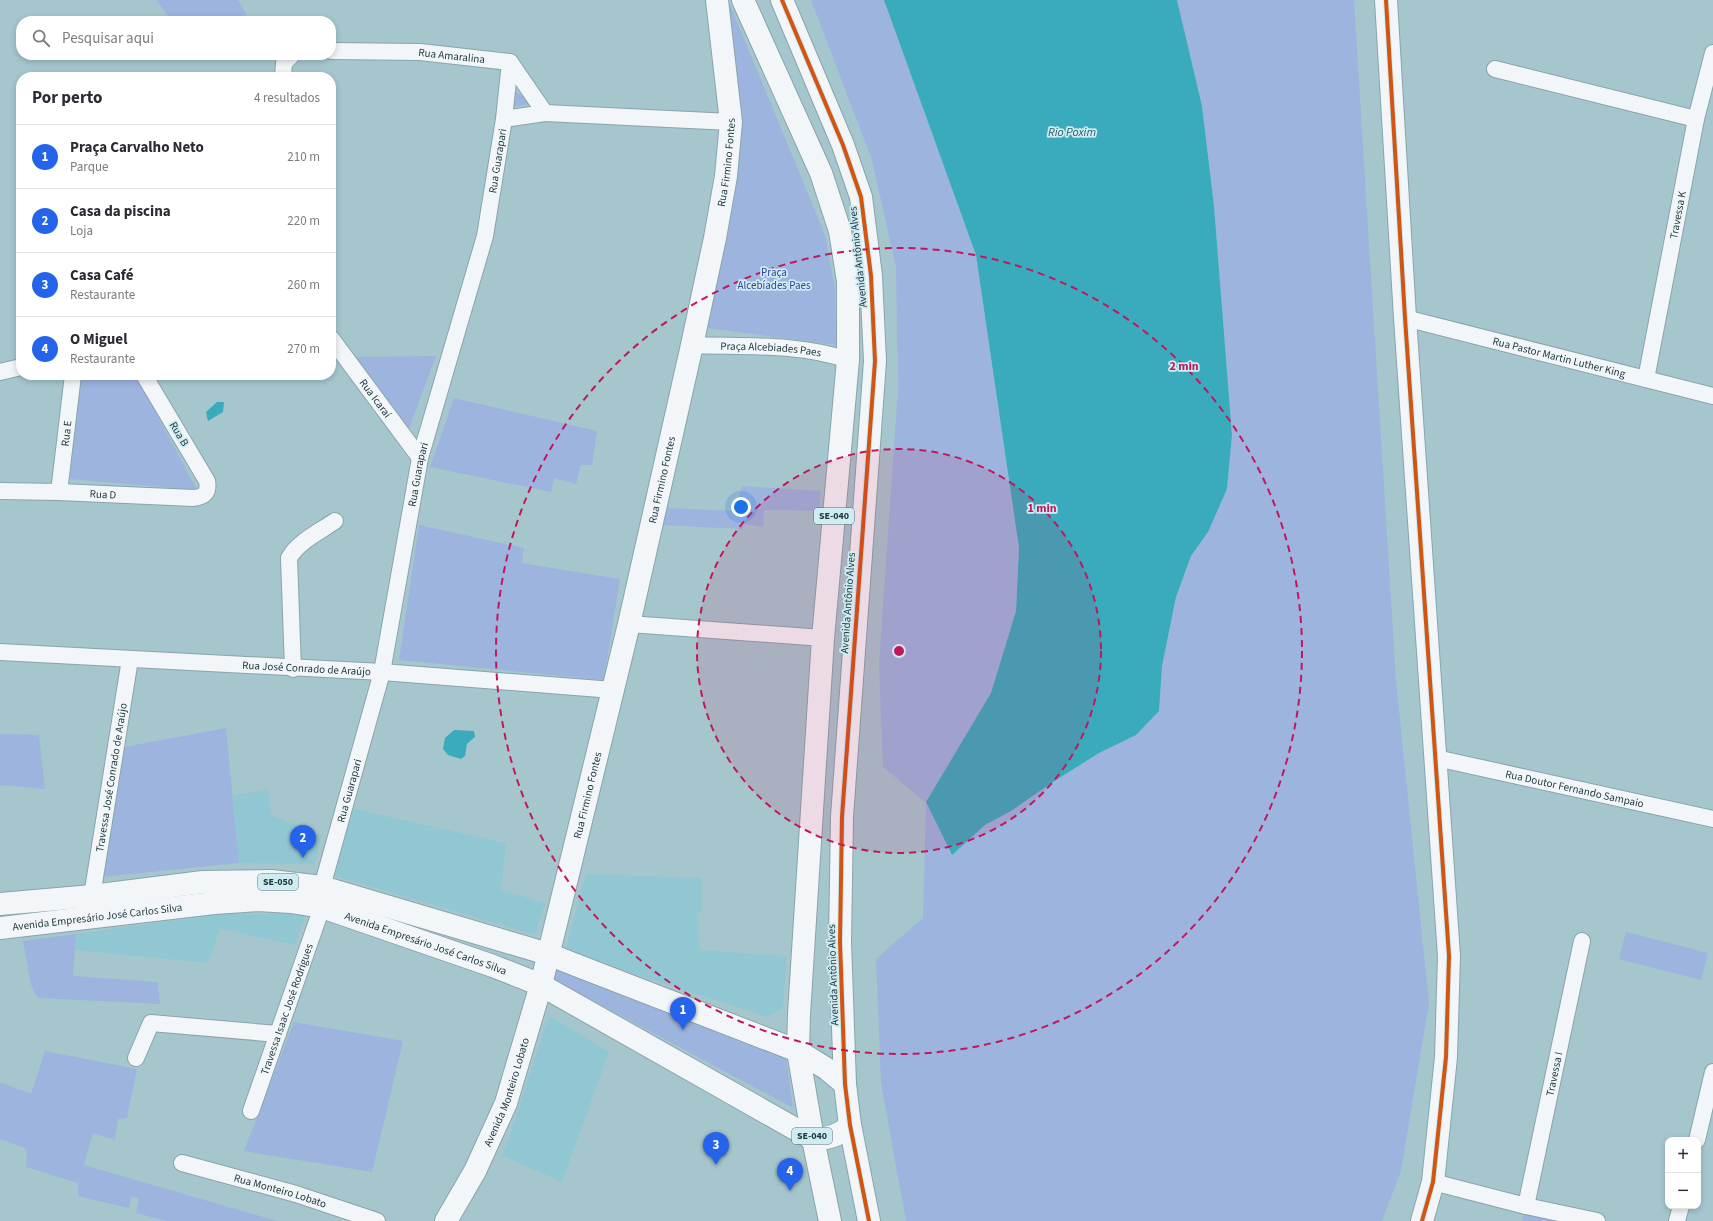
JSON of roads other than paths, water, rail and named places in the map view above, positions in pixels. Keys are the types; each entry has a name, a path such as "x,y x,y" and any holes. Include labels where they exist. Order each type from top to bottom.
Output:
{"main road":[{"name":"Rua Firmino Fontes","path":"548,954 629,624 692,345 715,238 726,176 730,122 717,0"},
{"name":"Avenida Antônio Alves","path":"743,0 821,173 840,231 848,280 848,360 823,638 799,1014 798,1051 813,1138 830,1221"},
{"name":"Avenida Antônio Alves","path":"782,0 843,145 861,197 871,276 875,361 842,817 840,942 846,1084 850,1125 869,1221"},
{"path":"1386,0 1449,956 1446,1057 1433,1182 1422,1221"},
{"name":"Avenida Empresário José Carlos Silva","path":"0,904 92,896 203,882 271,881 322,897 548,954 798,1051 827,1069 846,1084"},
{"name":"Avenida Empresário José Carlos Silva","path":"0,928 221,902 258,900 278,901 322,897 541,985 813,1138"},
{"name":"Avenida Monteiro Lobato","path":"446,1221 475,1171 506,1103 541,985 548,954"},
{"path":"813,1138 822,1139 836,1136 844,1132 850,1125"}],"street":[{"name":"Rua Amaralina","path":"336,51 420,52 510,62"},
{"name":"Travessa K","path":"1646,379 1696,119 1713,53"},
{"path":"283,72 284,63 287,60"},
{"path":"510,62 545,114"},
{"name":"Rua Guarapari","path":"322,897 382,672 420,458 485,236 504,119 510,62"},
{"path":"1495,69 1696,119"},
{"path":"504,119 545,114 730,122"},
{"name":"Rua Pastor Martin Luther King","path":"1406,318 1713,396"},
{"name":"Rua Icaraí","path":"336,345 420,458"},
{"name":"Praça Alcebiades Paes","path":"692,345 807,350 848,360"},
{"path":"0,372 16,368"},
{"name":"Rua E","path":"60,492 72,380"},
{"name":"Rua B","path":"147,380 207,481 208,488 205,494"},
{"name":"Rua D","path":"0,491 193,498 201,497 205,494"},
{"path":"293,668 289,558 293,551 301,544 334,521"},
{"path":"629,624 823,638"},
{"name":"Rua José Conrado de Araújo","path":"0,652 382,672 613,690"},
{"name":"Travessa José Conrado de Araújo","path":"92,896 130,659"},
{"name":"Rua Doutor Fernando Sampaio","path":"1436,758 1713,819"},
{"name":"Travessa Isaac José Rodrigues","path":"251,1111 278,1034 322,897"},
{"name":"Travessa I","path":"1526,1206 1582,941"},
{"path":"136,1058 151,1023 278,1034"},
{"path":"1698,1137 1713,1072"},
{"name":"Rua Monteiro Lobato","path":"182,1163 338,1207 377,1221"},
{"path":"1433,1182 1526,1206 1597,1221"},
{"path":"1677,1221 1680,1209"}],"water":[{"name":"Rio Poxim","path":"884,0 1177,0 1202,106 1214,206 1232,435 1227,489 1208,532 1191,556 1176,597 1162,666 1159,711 1136,735 1099,753 1011,811 985,825 952,855 926,802 991,693 1016,611 1019,548 976,255"},
{"path":"217,402 224,402 223,412 208,421 206,412"},
{"path":"454,730 474,731 475,737 467,744 465,756 461,759 448,755 443,749 445,738"}],"place":[{"name":"Casa da piscina","path":"303,858"},
{"name":"Praça Carvalho Neto","path":"683,1030"},
{"name":"Casa Café","path":"716,1165"},
{"name":"O Miguel","path":"790,1191"}],"park label":[{"name":"Praça Alcebíades Paes","path":"774,278"}]}
